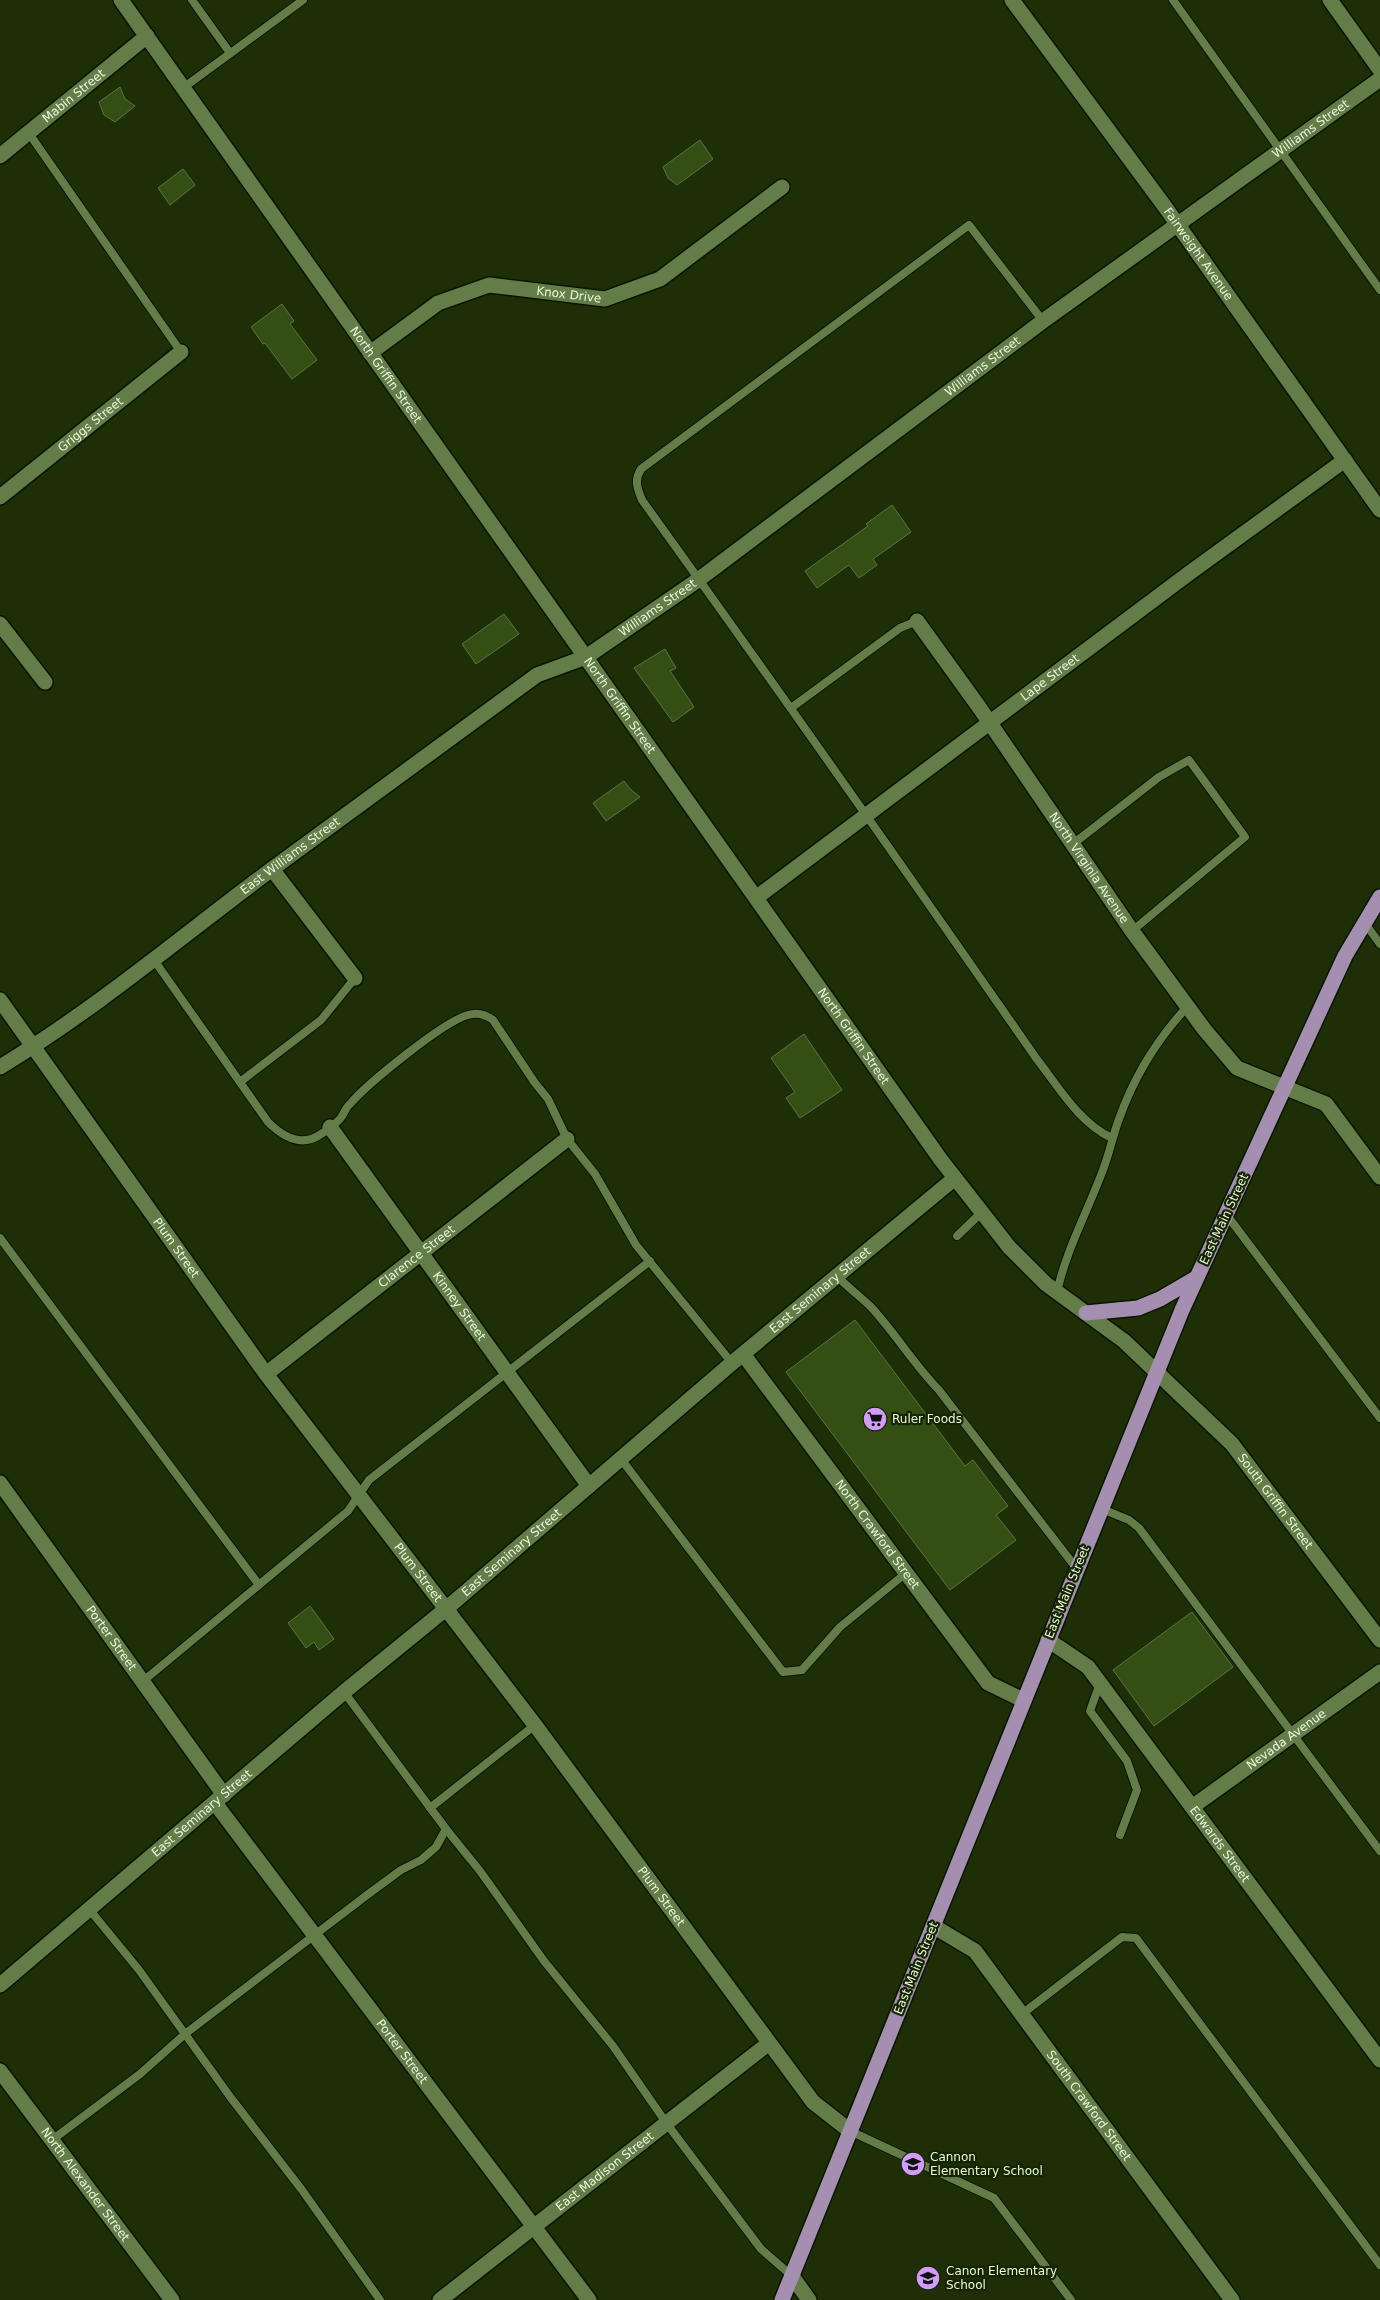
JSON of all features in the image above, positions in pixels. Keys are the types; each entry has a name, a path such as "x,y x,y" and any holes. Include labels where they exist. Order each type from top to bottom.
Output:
{"main road":[{"name":"East Main Street","path":"782,2300 1076,1569 1196,1278 1345,956 1380,897"},
{"path":"1086,1313 1138,1308 1160,1299 1196,1278"}],"street":[{"name":"North Griffin Street","path":"121,0 955,1178 1009,1247 1046,1284 1124,1341 1158,1374"},
{"name":"Fairweight Avenue","path":"1012,0 1177,224 1380,510"},
{"path":"1330,0 1380,70"},
{"name":"Mabin Street","path":"0,156 147,36"},
{"name":"Williams Street","path":"586,657 698,580 1043,321 1380,78"},
{"name":"Knox Drive","path":"370,353 438,303 489,286 605,299 660,279 782,187"},
{"name":"Griggs Street","path":"0,497 181,352"},
{"name":"Lape Street","path":"756,897 1188,574 1345,460"},
{"name":"North Virginia Avenue","path":"917,621 1132,931 1237,1068 1326,1104 1380,1177"},
{"path":"0,624 45,682"},
{"name":"East Williams Street","path":"0,1067 34,1046 154,960 272,870 537,675 586,657"},
{"path":"272,870 355,978"},
{"name":"Plum Street","path":"0,1000 266,1374 535,1725 813,2102 850,2131"},
{"name":"Kinney Street","path":"330,1128 588,1486"},
{"name":"Clarence Street","path":"266,1374 567,1140"},
{"name":"East Seminary Street","path":"0,1986 836,1275 955,1178"},
{"name":"North Crawford Street","path":"738,1358 906,1573 988,1683 1024,1700"},
{"name":"South Griffin Street","path":"1158,1374 1232,1444 1380,1640"},
{"name":"Porter Street","path":"0,1483 142,1682 219,1799 315,1935 589,2300"},
{"name":"Edwards Street","path":"1048,1640 1088,1667 1380,2060"},
{"name":"Nevada Avenue","path":"1192,1807 1380,1672"},
{"name":"South Crawford Street","path":"933,1926 975,1951 1232,2300"},
{"name":"East Madison Street","path":"440,2300 769,2043"},
{"name":"North Alexander Street","path":"0,2071 172,2300"},
{"path":"792,2276 809,2300"}],"lane":[{"path":"192,0 230,53"},
{"path":"183,88 303,0"},
{"path":"1173,0 1380,290"},
{"path":"28,132 181,352"},
{"path":"1043,321 969,225 642,469 636,477 637,488 642,500 867,815 1042,1065 1075,1108 1098,1132 1112,1138"},
{"path":"791,708 900,628 917,621"},
{"path":"1073,844 1159,777 1189,760 1245,837 1132,931"},
{"path":"1364,922 1380,944"},
{"path":"154,960 268,1122 280,1134 290,1139 317,1137 340,1119 349,1104 389,1069 446,1026 475,1013 486,1015 501,1031 535,1083 548,1099 567,1140 595,1174 636,1244 738,1358"},
{"path":"240,1082 321,1020 355,978"},
{"path":"1056,1292 1065,1260 1105,1167 1119,1117 1148,1059 1166,1030 1188,1006"},
{"path":"957,1236 982,1212"},
{"path":"1226,1214 1380,1418"},
{"path":"0,1238 259,1585"},
{"path":"142,1682 348,1511 369,1480 650,1261"},
{"path":"836,1275 870,1306 918,1368 938,1389 1076,1569"},
{"path":"621,1459 783,1672 802,1670 840,1627 906,1573"},
{"path":"1102,1509 1130,1520 1140,1528 1380,1852"},
{"path":"1100,1683 1090,1711 1127,1761 1137,1790 1120,1835"},
{"path":"344,1692 430,1808 480,1871 544,1961 613,2046 667,2124 761,2249 792,2276"},
{"path":"430,1808 535,1725"},
{"path":"52,2140 140,2074 185,2034 315,1935 401,1870 421,1860 436,1847 446,1829"},
{"path":"89,1909 139,1970 302,2190 380,2300"},
{"path":"1022,2014 1122,1937 1136,1938 1380,2265"},
{"path":"850,2131 994,2198 1071,2300"}],"building":[{"path":"120,87 125,99 135,106 115,122 104,115 99,102"},
{"path":"700,140 713,159 677,185 668,178 663,167"},
{"path":"183,169 195,185 170,205 158,188"},
{"path":"282,304 294,321 290,324 317,360 292,379 251,327"},
{"path":"892,505 911,532 873,559 877,565 859,578 849,565 817,588 805,571 868,526 866,524"},
{"path":"504,614 519,634 476,664 462,644"},
{"path":"665,649 676,668 670,671 694,707 673,722 634,668"},
{"path":"624,781 640,797 606,821 593,803"},
{"path":"804,1034 842,1090 800,1118 786,1098 795,1092 771,1058"},
{"name":"Ruler Foods","path":"855,1320 965,1466 973,1460 1008,1506 996,1515 1016,1540 950,1590 786,1372"},
{"path":"310,1606 334,1639 319,1650 314,1642 306,1648 288,1623"},
{"path":"1192,1612 1233,1667 1154,1726 1113,1670"}],"place":[{"name":"Ruler Foods","path":"875,1419"},
{"name":"Cannon Elementary School","path":"913,2164"},
{"name":"Canon Elementary School","path":"928,2278"}]}
